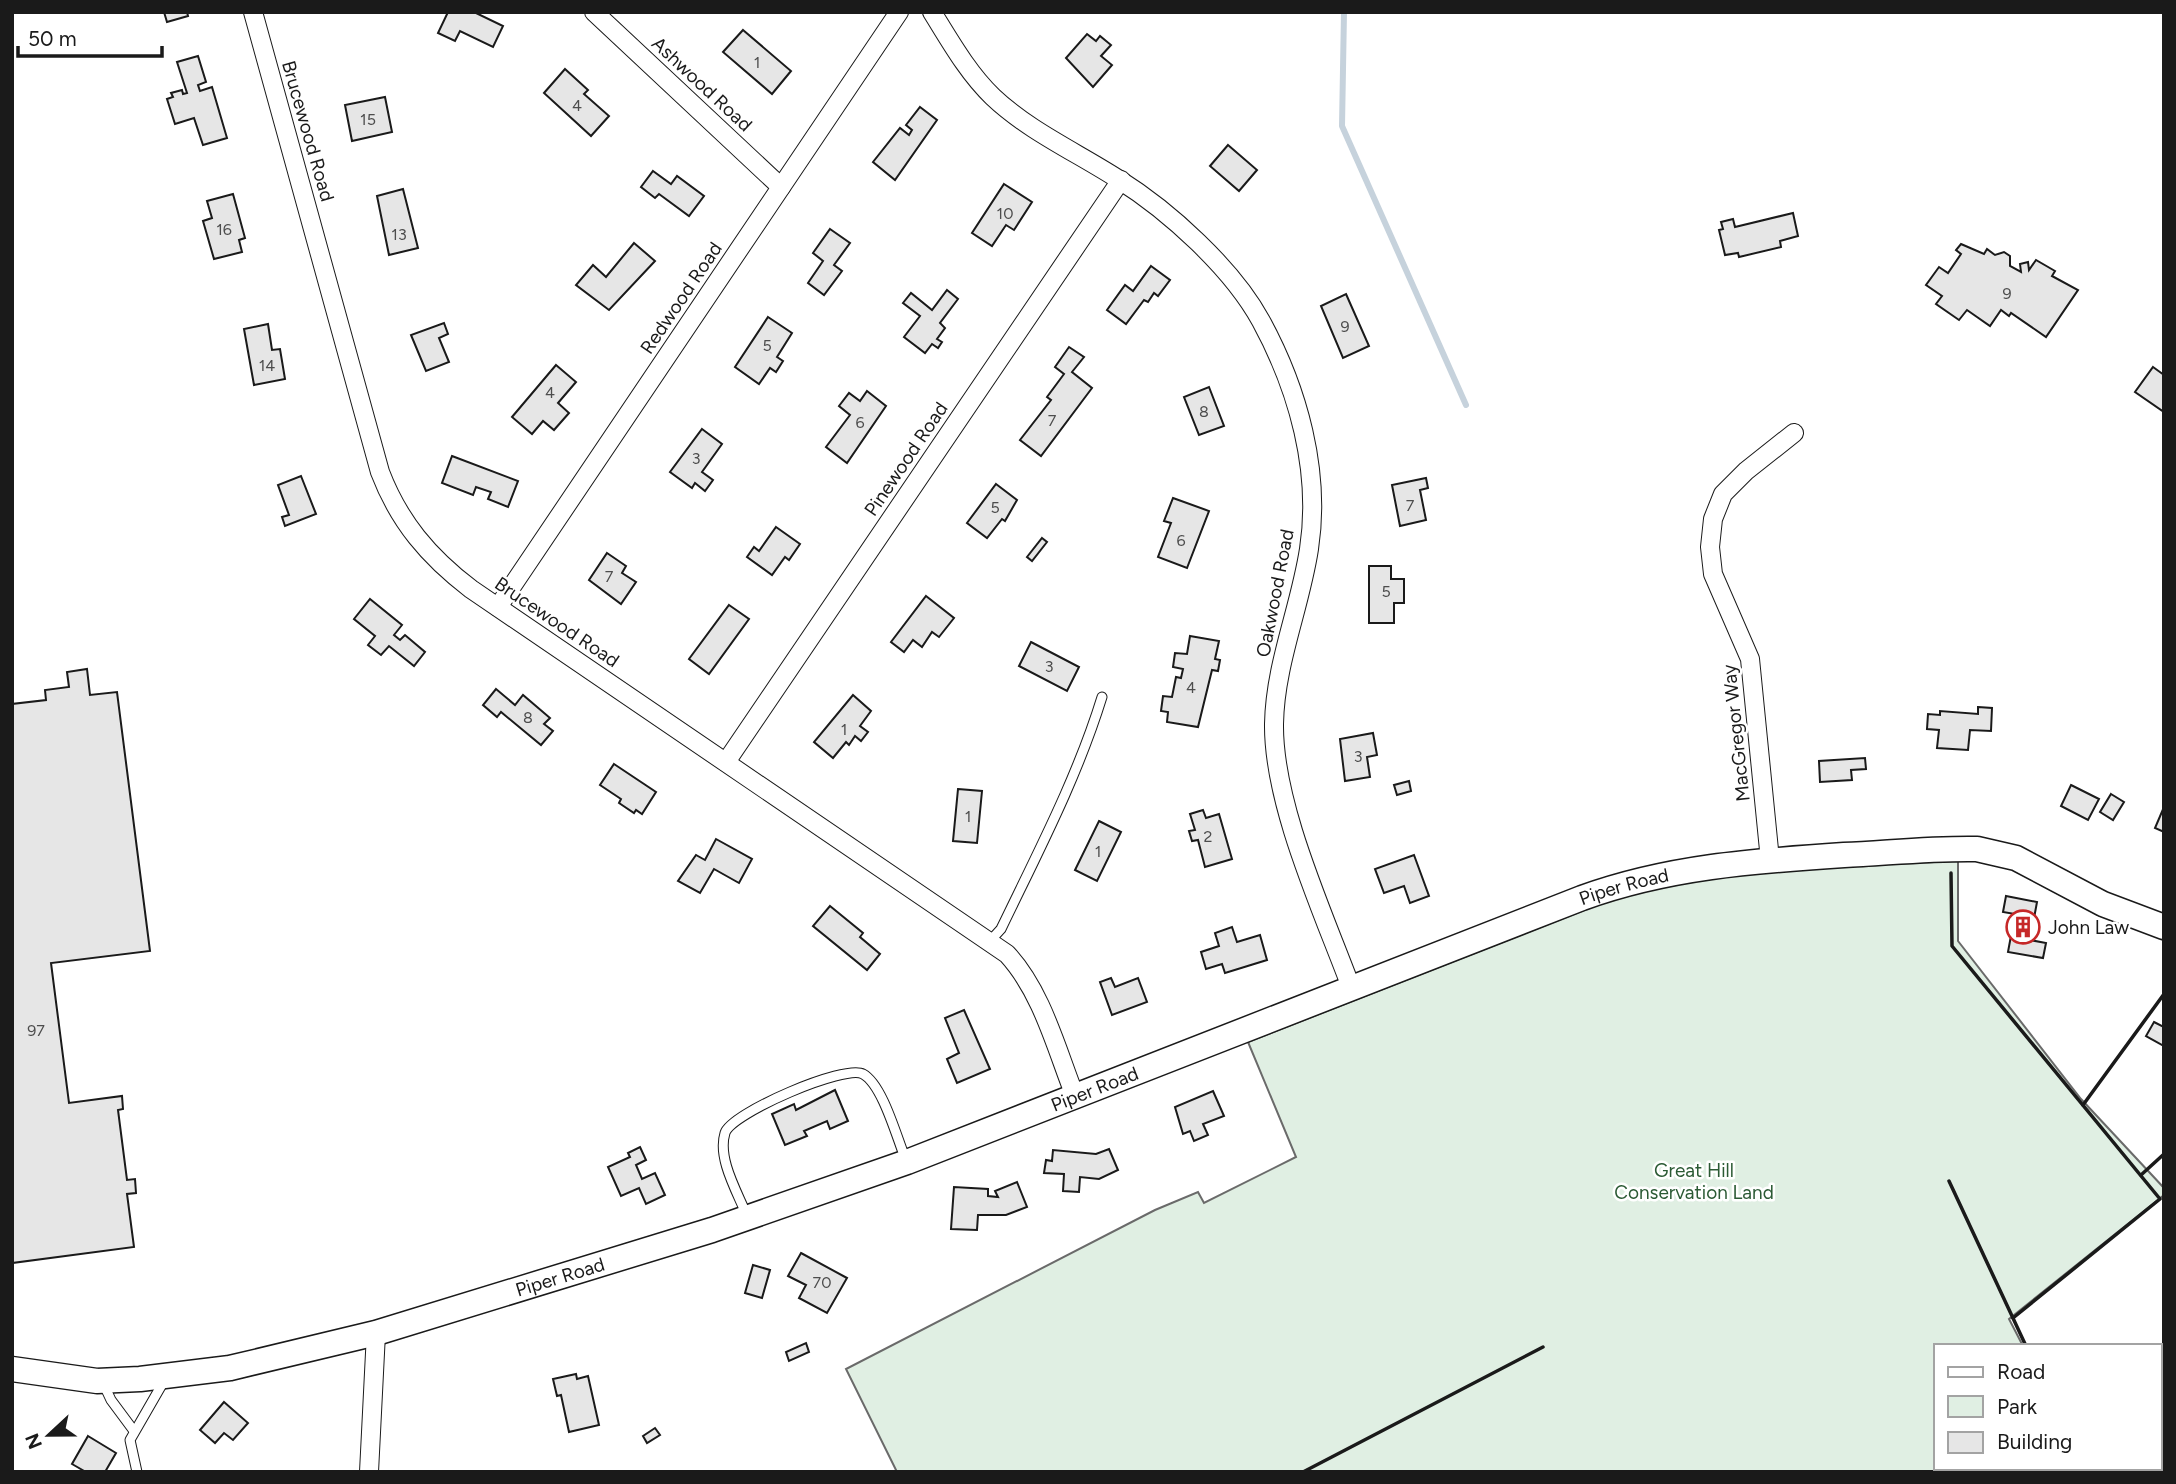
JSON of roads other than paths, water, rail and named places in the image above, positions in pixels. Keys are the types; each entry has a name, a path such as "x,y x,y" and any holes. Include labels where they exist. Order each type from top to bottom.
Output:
{"street":[{"name":"Brucewood Road","path":"253,12 390,498 430,554 498,607 1007,954 1028,982 1075,1096"},
{"name":"Ashwood Road","path":"594,12 781,187"},
{"name":"Redwood Road","path":"498,607 899,12"},
{"name":"Oakwood Road","path":"932,12 956,51 992,96 1020,119 1121,180 1188,234 1228,275 1260,319 1291,386 1306,444 1312,488 1309,549 1278,680 1274,726 1284,794 1352,990"},
{"name":"Pinewood Road","path":"726,762 1121,180"},
{"name":"MacGregor Way","path":"1770,860 1750,659 1713,573 1710,547 1713,519 1723,494 1746,471 1794,433"},
{"name":"Piper Road","path":"12,1368 102,1381 167,1376 230,1368 376,1333 748,1218 906,1162 1614,887 1689,869 1770,860 1952,849 1987,850 2026,862 2103,904 2164,927"},
{"path":"369,1472 376,1333"}],"lane":[{"path":"990,941 1001,929 1069,789 1084,754 1102,697"},
{"path":"748,1218 724,1153 725,1132 730,1124 752,1110 846,1071 864,1074 879,1092 906,1162"},
{"path":"137,1472 130,1440 167,1376"},
{"path":"102,1381 111,1400 135,1431"}],"waterway":[{"path":"1344,12 1342,126 1466,405"}],"place":[{"name":"John Law","path":"2023,927"}],"park label":[{"name":"Great Hill Conservation Land","path":"1694,1181"}]}
